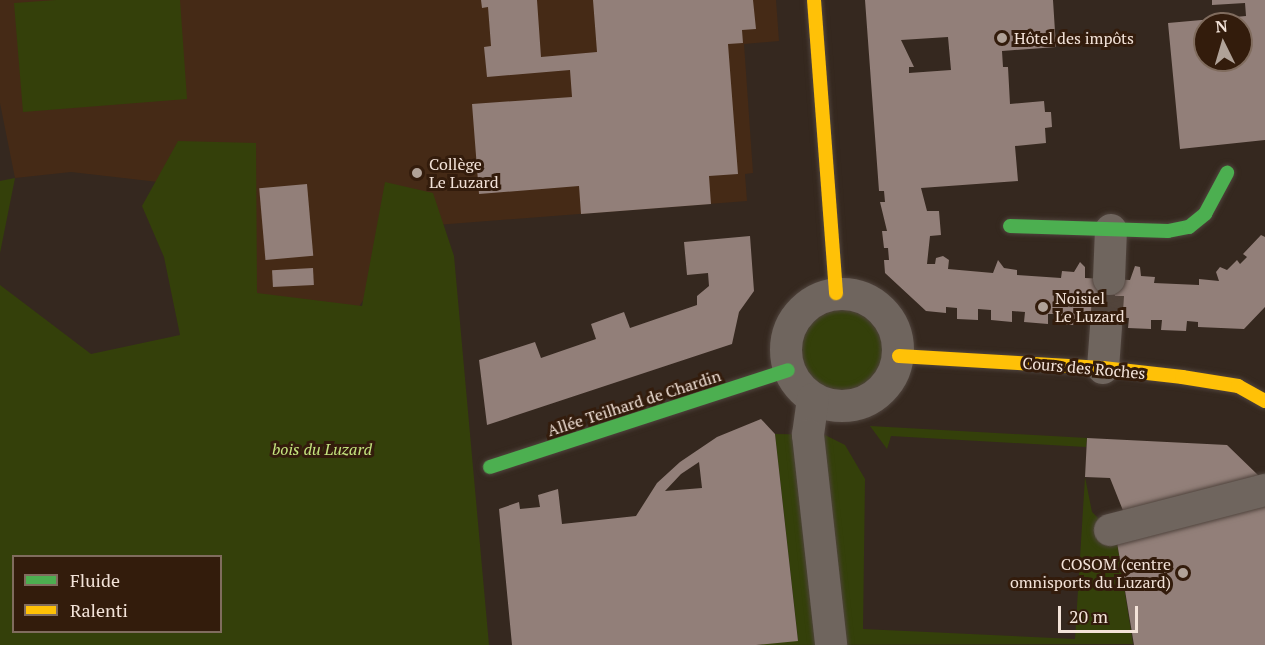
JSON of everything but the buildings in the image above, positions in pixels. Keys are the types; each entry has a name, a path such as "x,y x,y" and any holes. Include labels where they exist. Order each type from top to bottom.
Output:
{"street":[{"path":"814,0 836,293"},
{"path":"1010,226 1168,231 1189,227 1205,214 1227,173"},
{"path":"1109,279 1111,230"},
{"path":"836,293 852,294 882,310 895,331 899,356 894,374 883,390 867,401 849,407 830,406 813,399 798,386 788,370 786,336 793,320 819,298 836,293"},
{"path":"1104,368 1106,327"},
{"name":"Cours des Roches","path":"899,356 1104,368 1238,386 1265,401"},
{"name":"Allée Teilhard de Chardin","path":"490,467 788,370"},
{"path":"813,399 808,435 831,645"},
{"path":"1110,530 1265,490"}],"shaded area":[{"name":"Collège Le Luzard","path":"0,0 776,0 779,41 744,44 753,173 745,174 747,201 436,225 379,275 357,310 292,347 176,184 71,172 15,178 0,103"}],"green space":[{"path":"56,0 180,0 187,99 23,112 14,3"},
{"name":"bois du Luzard","path":"178,141 256,143 257,293 362,306 385,182 433,193 454,256 489,645 0,645 0,285 91,354 180,335 164,257 142,206"},
{"path":"15,178 0,253 0,181"},
{"path":"842,310 858,313 871,322 880,335 883,351 880,367 871,380 858,389 842,392 826,389 813,380 804,367 801,351 804,335 813,322 826,313"},
{"path":"870,426 1087,438 1086,447 891,436 887,449"},
{"path":"775,434 825,435 845,445 865,479 863,629 1075,639 1085,477 1092,512 1116,536 1133,644 756,645 798,640"}],"tunnel":[{"path":"1106,327 1109,279"}],"traffic: fast":[{"path":"1010,226 1168,231 1189,227 1205,214 1227,173"},
{"path":"490,467 788,370"}],"traffic: slow":[{"path":"814,0 836,293"},
{"path":"899,356 1103,368 1182,377 1238,386 1265,401"}],"place":[{"name":"Hôtel des impôts","path":"1002,38"},
{"name":"Collège Le Luzard","path":"417,173"},
{"name":"Noisiel Le Luzard","path":"1043,307"},
{"name":"COSOM (centre omnisports du Luzard)","path":"1183,573"}]}
